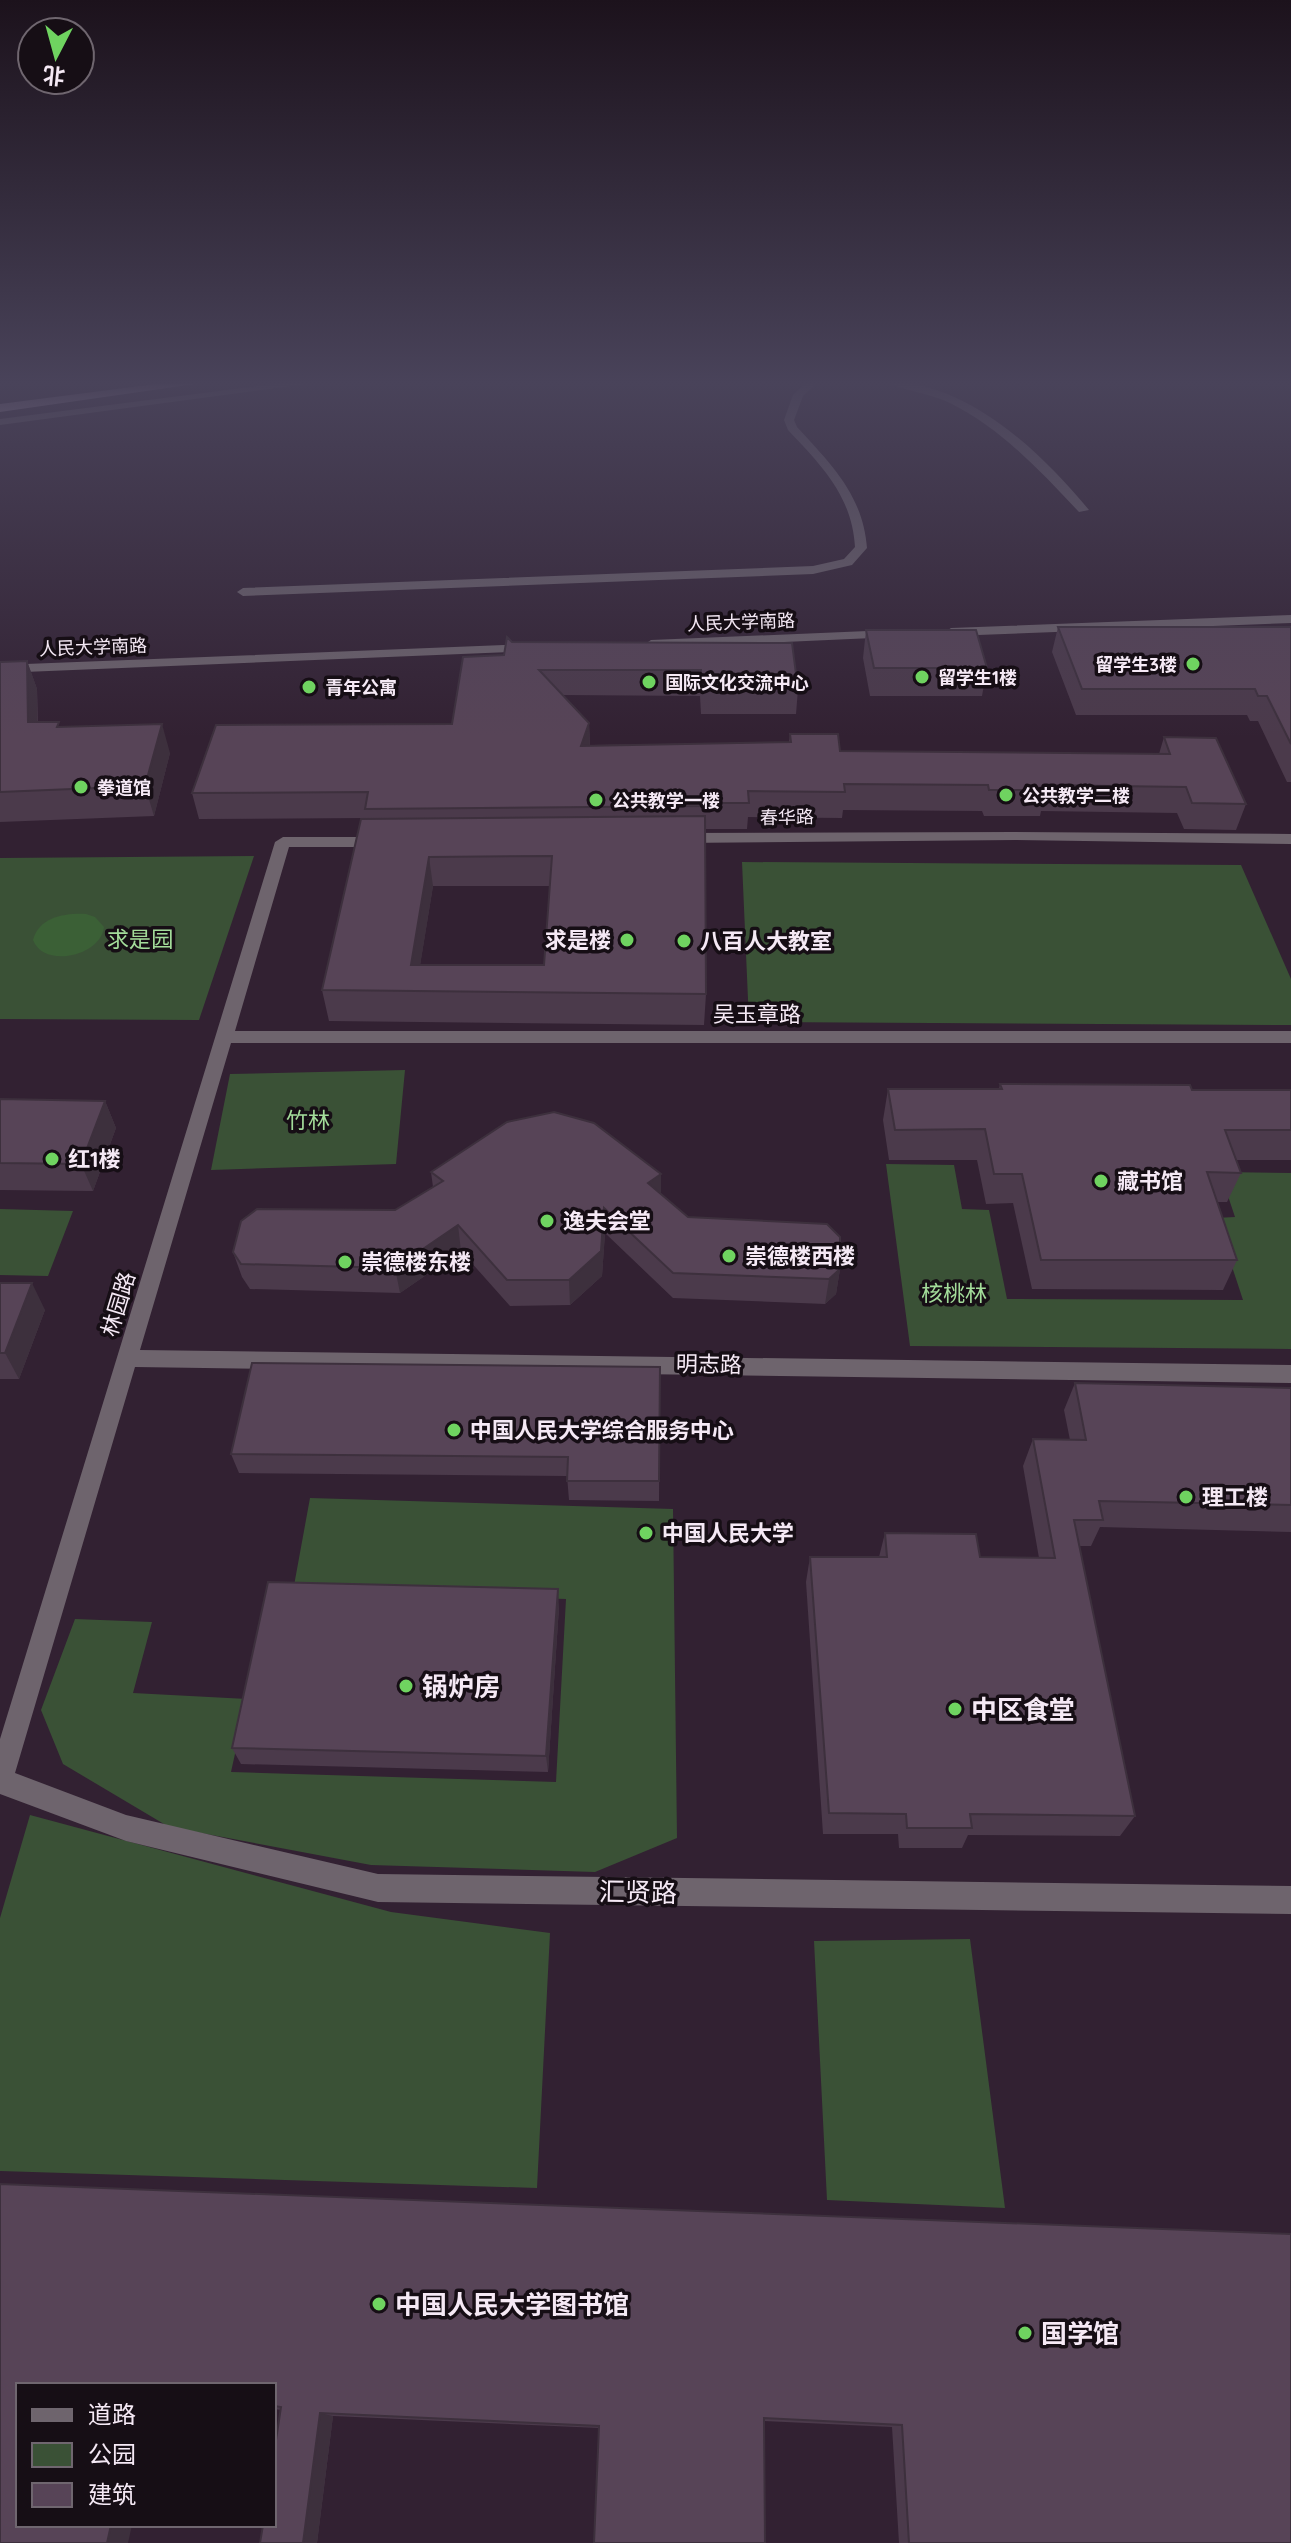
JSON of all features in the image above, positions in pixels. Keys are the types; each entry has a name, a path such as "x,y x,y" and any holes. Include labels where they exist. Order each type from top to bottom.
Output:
{"street":[{"path":"243,592 813,570 848,562 861,548 861,526 850,500"},
{"path":"1073,500 1083,510"},
{"path":"942,632 1291,619"},
{"name":"人民大学南路","path":"640,644 910,634"},
{"name":"人民大学南路","path":"0,669 544,648"},
{"name":"春华路","path":"668,839 1016,836 1291,839"},
{"name":"林园路","path":"0,1780 283,842 404,842"},
{"name":"吴玉章路","path":"224,1037 1291,1037"},
{"name":"明志路","path":"126,1358 1291,1374"},
{"name":"汇贤路","path":"0,1780 126,1828 378,1888 1291,1900"}],"green space":[{"name":"求是园","path":"254,856 199,1020 0,1019 0,858"},
{"path":"742,862 1241,865 1291,979 1291,1025 749,1022"},
{"name":"竹林","path":"405,1070 396,1164 211,1170 230,1074"},
{"name":"核桃林","path":"886,1164 954,1165 962,1209 989,1210 1007,1299 1243,1300 1216,1218 1235,1217 1220,1172 1291,1173 1291,1349 910,1346"},
{"path":"0,1209 73,1211 48,1276 0,1275"},
{"path":"310,1498 673,1509 677,1838 595,1872 371,1865 169,1827 63,1764 41,1710 75,1619 152,1622 133,1693 247,1699 231,1772 556,1782 566,1599 293,1591"},
{"path":"30,1815 391,1912 550,1933 537,2188 0,2171 0,1918"},
{"path":"970,1939 1005,2208 827,2200 814,1941"}],"shaded area":[{"path":"70,914 95,917 104,927 101,937 83,952 60,956 48,954 39,949 33,940 47,921"}],"building":[{"path":"1058,627 1291,627 1291,744 1267,696 1258,696 1255,689 1082,689"},
{"path":"866,630 976,630 987,668 874,668"},
{"path":"507,637 512,642 792,643 798,689 701,688 701,670 539,670 589,723 581,746 791,742 790,734 838,734 840,751 1170,754 1164,737 1216,738 1246,804 1192,803 1186,787 1044,785 1046,790 989,790 988,785 844,784 845,792 748,791 749,803 704,803 704,806 365,809 368,792 192,793 216,725 452,724 463,657 504,655"},
{"path":"27,661 28,722 59,722 57,727 162,724 145,786 0,792 0,662"},
{"path":"705,816 706,994 322,990 361,819","holes":["552,856 544,965 411,965 429,857"]},
{"name":"藏书馆","path":"1000,1084 1190,1085 1192,1090 1291,1090 1291,1130 1225,1130 1241,1173 1207,1172 1237,1260 1041,1260 1022,1174 994,1174 985,1129 895,1130 888,1089 1002,1089"},
{"path":"0,1099 105,1101 81,1164 0,1163"},
{"path":"554,1112 594,1123 661,1174 648,1183 688,1217 827,1224 840,1237 840,1269 829,1279 673,1273 604,1208 601,1251 569,1280 507,1280 458,1225 395,1268 241,1264 233,1252 241,1221 257,1209 395,1210 443,1181 431,1172 507,1122"},
{"path":"0,1283 32,1283 5,1353 0,1353"},
{"name":"中国人民大学综合服务中心","path":"252,1363 660,1367 659,1481 567,1481 568,1457 231,1454"},
{"name":"中区食堂","path":"1075,1383 1291,1388 1291,1505 1099,1501 1103,1520 1074,1520 1135,1816 970,1814 972,1828 907,1828 906,1814 829,1813 810,1557 887,1557 885,1533 976,1534 980,1557 1055,1558 1033,1439 1086,1440"},
{"name":"锅炉房","path":"268,1582 558,1589 546,1756 232,1748"},
{"path":"0,2184 1291,2234 1291,2543 909,2543 902,2425 764,2418 765,2543 594,2543 599,2426 320,2413 303,2543 260,2543 263,2527 276,2527 276,2440 281,2407 276,2406 276,2383 16,2383 16,2527 111,2527 107,2543 0,2543"}],"place":[{"name":"留学生3楼","path":"1193,664"},
{"name":"留学生1楼","path":"922,677"},
{"name":"国际文化交流中心","path":"649,682"},
{"name":"青年公寓","path":"309,687"},
{"name":"拳道馆","path":"81,787"},
{"name":"公共教学二楼","path":"1006,795"},
{"name":"公共教学一楼","path":"596,800"},
{"name":"求是楼","path":"627,940"},
{"name":"八百人大教室","path":"684,941"},
{"name":"红1楼","path":"52,1159"},
{"name":"藏书馆","path":"1101,1181"},
{"name":"逸夫会堂","path":"547,1221"},
{"name":"崇德楼西楼","path":"729,1256"},
{"name":"崇德楼东楼","path":"345,1262"},
{"name":"中国人民大学综合服务中心","path":"454,1430"},
{"name":"理工楼","path":"1186,1497"},
{"name":"中国人民大学","path":"646,1533"},
{"name":"锅炉房","path":"406,1686"},
{"name":"中区食堂","path":"955,1709"},
{"name":"中国人民大学图书馆","path":"379,2304"},
{"name":"国学馆","path":"1025,2333"}]}
